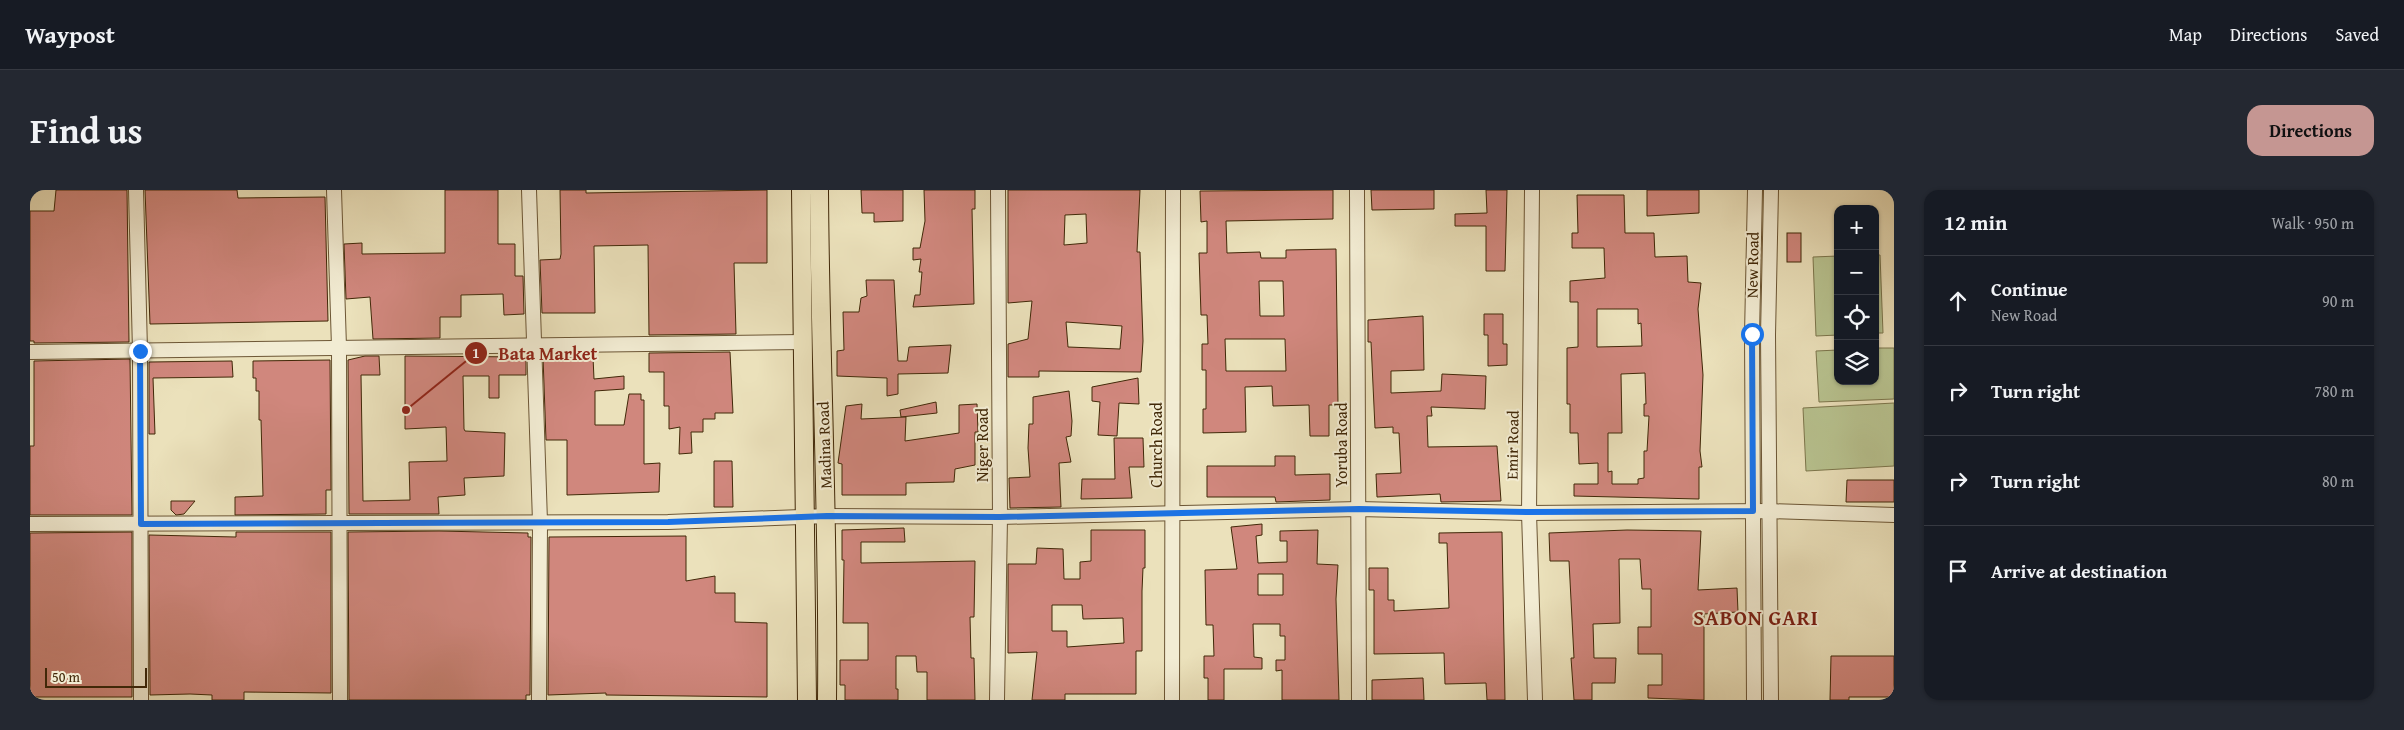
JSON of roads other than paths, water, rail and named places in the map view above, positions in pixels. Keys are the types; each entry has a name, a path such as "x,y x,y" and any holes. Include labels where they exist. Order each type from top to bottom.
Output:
{"main road":[{"name":"Madina Road","path":"801,190 807,700"},
{"name":"Madina Road","path":"819,190 820,337 827,516 826,700"}],"street":[{"path":"136,190 140,351 141,700"},
{"path":"334,190 339,347 340,700"},
{"path":"529,190 536,345 540,522 539,700"},
{"name":"Niger Road","path":"997,700 1000,517 998,190"},
{"name":"Church Road","path":"1172,700 1174,513 1173,190"},
{"name":"Yoruba Road","path":"1358,190 1359,700"},
{"name":"Emir Road","path":"1532,190 1529,512 1535,700"},
{"name":"New Road","path":"1754,700 1752,334 1756,190"},
{"name":"New Road","path":"1771,190 1768,335 1771,700"},
{"path":"30,352 803,342"},
{"path":"30,524 540,522 806,518 827,516 1000,517 1359,509 1529,512 1768,511 1894,515"}],"place":[{"name":"Bata Market","path":"406,410"}],"district":[{"name":"SABON GARI","path":"1756,618"}]}
